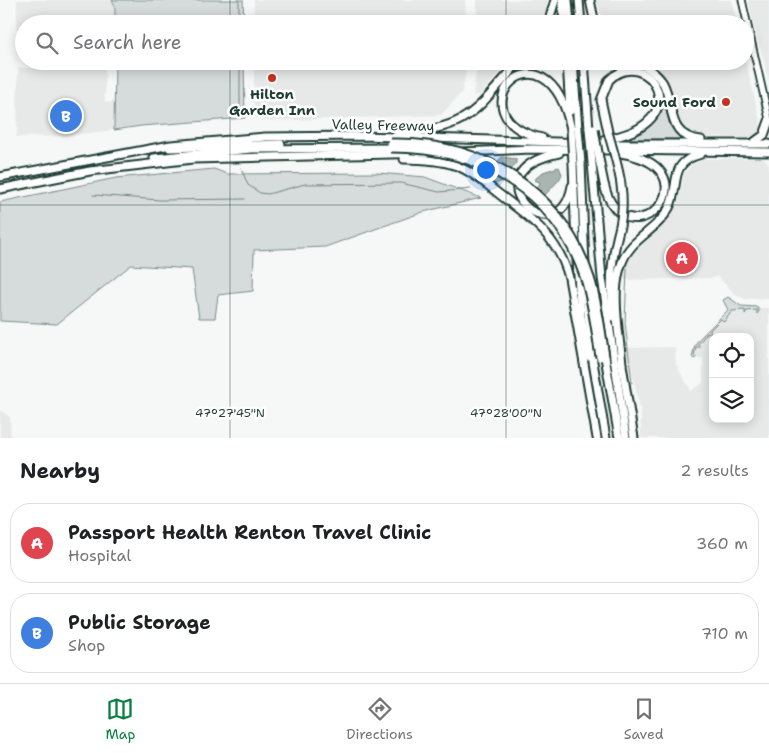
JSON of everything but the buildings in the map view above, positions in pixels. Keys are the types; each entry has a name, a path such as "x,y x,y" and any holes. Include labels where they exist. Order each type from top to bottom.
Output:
{"highway":[{"path":"551,15 555,0"},
{"path":"562,0 563,15"},
{"path":"568,0 569,15"},
{"path":"579,0 580,15"},
{"path":"590,0 593,15"},
{"path":"362,136 437,129 460,121 479,108 512,70"},
{"path":"568,70 577,164 577,270 581,316 594,388 600,402 606,438"},
{"path":"573,70 574,129"},
{"path":"584,70 596,164 603,288 626,438"},
{"path":"650,70 662,83 673,121 681,133 692,139 719,143"},
{"path":"585,142 633,133 652,120 659,99 657,88 648,76 628,71 609,80 601,100 608,132 623,187 623,209 611,262 610,285 634,438"},
{"path":"557,142 525,133 507,120 503,111 502,99 506,88 513,81 525,75 534,75 552,84 564,101 574,129"},
{"path":"750,144 764,135 769,120"},
{"name":"Valley Freeway","path":"0,177 159,147 243,138 362,136 557,142 769,144"},
{"path":"159,147 179,149 230,145 390,145 429,149 473,160 510,180 532,197 559,228 578,262 589,294 619,438"},
{"path":"90,171 96,167 120,163 213,151 390,145"},
{"name":"Valley Freeway","path":"0,189 90,171 193,159 497,149 769,152"},
{"path":"571,150 547,155 538,159 524,170 519,178 517,188 522,204 530,212 540,215 550,214 561,209 572,190 577,164"},
{"path":"595,150 636,157 658,168 666,186 665,198 659,208 648,216 630,217 618,211 608,197 596,164"},
{"path":"622,364 617,303 619,267 631,246 666,213 671,202 675,176 682,164 692,156 709,151"},
{"path":"306,156 426,159 452,165 477,177 541,227 559,250 569,278 597,438"},
{"path":"602,357 615,438"}],"main road":[{"path":"742,0 745,15"},
{"path":"754,53 769,120"}],"shaded area":[{"path":"17,0 115,0 115,15 17,15"},
{"path":"112,0 243,0 244,15 115,15 115,6"},
{"path":"254,0 465,0 466,15 254,15"},
{"path":"477,0 548,0 544,15 477,15"},
{"path":"594,0 732,0 735,15 602,15"},
{"path":"748,0 769,0 769,81 754,23 754,15 752,15"},
{"path":"18,70 105,70 105,102 114,102 114,130 64,136 17,137"},
{"path":"115,70 244,70 245,118 141,126 114,130"},
{"path":"254,70 466,70 462,92 441,115 265,121 256,118 254,114"},
{"path":"477,70 501,70 480,95 473,95"},
{"path":"658,70 748,70 762,130 758,135 748,138 699,137 689,133 681,127 666,80"},
{"path":"661,98 663,98 670,126 681,139 630,139 655,118 661,106"},
{"path":"502,157 516,159 516,163 503,181 495,184 486,178 485,173"},
{"path":"763,158 769,164 769,298 745,299 736,295 717,276 713,278 622,280 627,262 634,253 671,217 679,200 684,174 691,165 704,159"},
{"path":"559,167 562,174 559,180 544,196 538,189 540,182 534,180 543,172"},
{"path":"214,169 227,174 377,173 425,177 481,198 423,212 325,247 254,250 253,291 218,295 215,318 199,318 192,269 131,265 57,324 0,321 0,202 116,178"},
{"path":"728,297 741,306 757,307 759,311 757,314 757,310 747,311 745,314 745,310 732,311 724,322 721,319 710,330 711,333 708,332 698,344 700,347 696,347 694,356 697,357 694,359 692,357 695,345 699,339 728,310 723,300"},
{"path":"769,308 769,438 641,438 641,411 626,348 675,347 676,365 691,391 703,383 703,358 693,358 694,350 700,340 731,309"},
{"path":"0,410 10,417 11,438 0,438"}],"waterway":[{"path":"239,0 239,15"},
{"path":"240,70 240,118"},
{"path":"241,168 248,185 260,193 268,194 305,184 401,183 439,192 471,189"},
{"path":"93,195 160,200 245,199"},
{"path":"627,268 625,323 632,383"}],"place":[{"name":"Hilton Garden Inn","path":"272,78"},
{"name":"Sound Ford","path":"726,102"},
{"name":"Public Storage","path":"66,116"},
{"name":"Passport Health Renton Travel Clinic","path":"682,258"}]}
